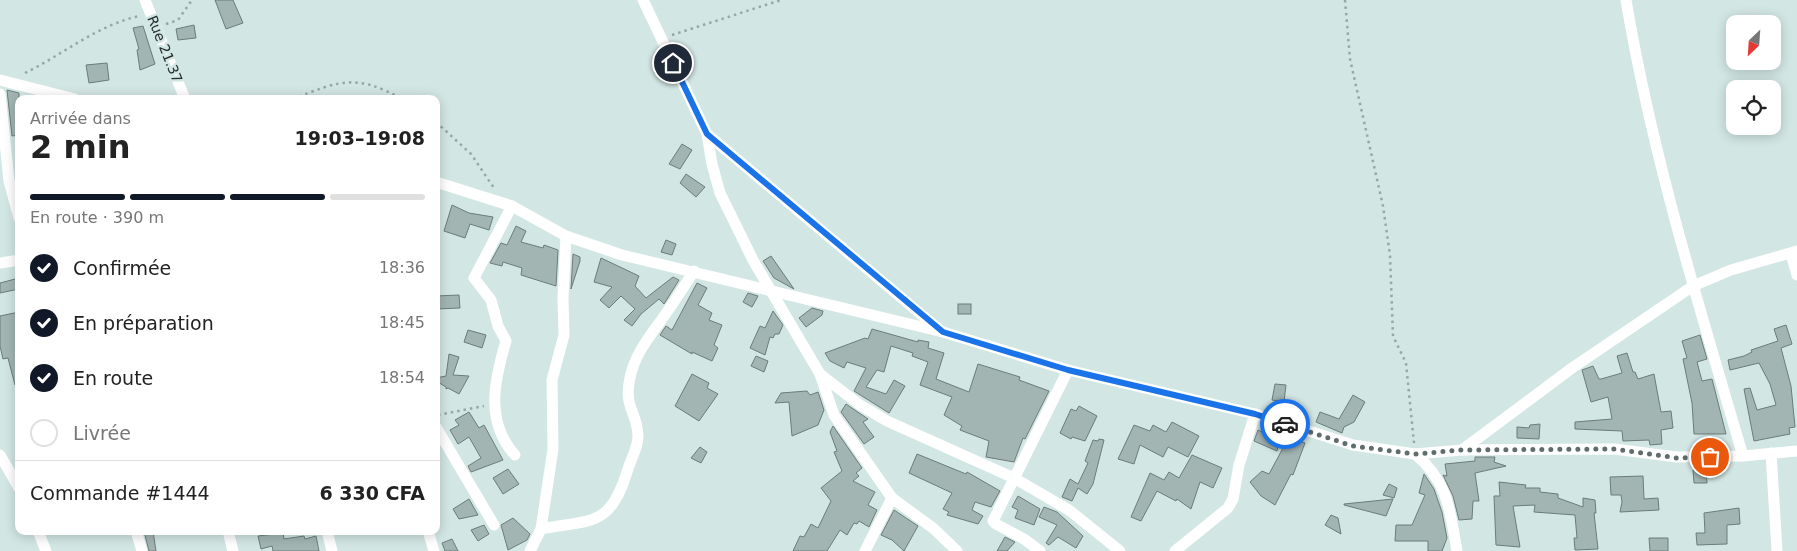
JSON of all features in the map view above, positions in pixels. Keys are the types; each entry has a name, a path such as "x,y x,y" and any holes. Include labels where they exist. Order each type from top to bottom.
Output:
{"street":[{"name":"Rue 21.37","path":"145,0 183,95"},
{"path":"643,0 707,134 712,164 720,193 754,262 820,374 834,415 892,498 933,528 956,551"},
{"path":"1626,0 1635,56 1693,286 1743,456"},
{"path":"3,81 59,95"},
{"path":"0,94 5,181 15,207"},
{"path":"707,134 943,332"},
{"path":"440,183 508,205 566,236 622,255 943,332 1068,370 1255,414 1353,446 1415,454 1462,450 1614,449 1677,458 1743,456 1797,450"},
{"path":"508,205 474,278 492,300 498,326 506,341 493,404 500,431 515,455"},
{"path":"530,551 541,529 553,449 552,380 564,336 563,298 566,236"},
{"path":"1462,450 1572,368 1693,286 1731,270 1794,253 1797,275"},
{"path":"0,264 15,261"},
{"path":"541,529 595,519 609,511 620,496 638,438 636,423 628,407 627,396 634,362 643,344 694,271"},
{"path":"1040,551 1024,539 994,523 1014,478 1068,370"},
{"path":"820,374 860,405 887,421 1014,478 1069,510 1120,551"},
{"path":"1176,551 1228,508 1233,499 1239,465 1255,414"},
{"path":"440,435 494,525"},
{"path":"1771,453 1777,551"},
{"path":"1415,454 1432,468 1440,484 1450,510 1457,551"},
{"path":"0,455 15,479"},
{"path":"865,551 892,498"},
{"path":"40,535 46,551"},
{"path":"137,535 142,551"},
{"path":"229,535 233,551"},
{"path":"329,535 332,551"},
{"path":"429,535 434,551"}],"path":[{"path":"157,26 178,20 192,0"},
{"path":"661,38 781,0"},
{"path":"1345,0 1350,59 1383,206 1390,255 1393,336 1406,364 1415,454"},
{"path":"3,81 130,18 151,13"},
{"path":"304,95 341,82 362,82 384,89 395,95"},
{"path":"440,126 471,154 508,205"},
{"path":"440,415 493,404"}],"building":[{"path":"215,0 233,0 243,23 226,29"},
{"path":"194,25 196,38 178,40 176,29"},
{"path":"143,26 155,64 140,70 137,50 139,49 133,28"},
{"path":"107,63 109,80 89,83 86,65"},
{"path":"7,90 19,93 19,95 15,95 15,136 12,136"},
{"path":"682,144 692,150 680,169 669,164"},
{"path":"686,174 705,187 696,197 680,183"},
{"path":"452,205 469,213 493,217 489,230 470,224 465,238 444,231"},
{"path":"516,226 526,231 521,242 543,248 544,245 558,250 556,286 521,275 522,268 503,262 502,266 490,263 501,243 507,245"},
{"path":"666,240 676,244 672,255 661,252"},
{"path":"573,254 580,257 580,261 571,289"},
{"path":"771,256 794,289 774,278 763,261"},
{"path":"601,258 639,276 635,286 646,298 673,277 679,280 664,304 659,299 641,314 632,326 624,320 635,309 621,296 609,308 600,300 612,287 594,282"},
{"path":"15,279 15,290 0,293 0,283"},
{"path":"697,283 707,288 698,305 712,313 709,320 722,325 714,345 718,348 712,361 692,352 692,354 660,335 666,326 672,330"},
{"path":"748,293 758,296 752,307 743,302"},
{"path":"459,295 460,308 440,309 440,296"},
{"path":"958,304 971,304 971,314 958,314"},
{"path":"812,308 823,311 822,315 806,327 799,318"},
{"path":"773,311 783,325 779,334 775,334 773,338 770,337 765,355 750,348 760,326 765,328"},
{"path":"15,313 15,385 8,358 3,359 0,346 0,316"},
{"path":"1786,325 1792,344 1781,348 1791,386 1795,427 1789,428 1790,434 1754,441 1744,389 1750,388 1757,410 1776,405 1770,384 1759,363 1730,370 1728,360 1744,356 1752,352 1751,350 1778,341 1774,329"},
{"path":"872,329 918,342 918,340 929,342 928,348 944,353 936,379 969,392 978,364 1020,377 1019,380 1049,391 1025,439 1023,438 1014,462 986,457 989,441 960,430 962,426 944,415 952,397 920,385 928,362 912,356 913,353 891,346 884,372 877,370 866,387 886,394 894,380 905,386 889,413 854,391 866,368 847,362 844,368 830,361 825,353 865,338 868,339"},
{"path":"468,330 486,335 482,348 464,342"},
{"path":"1700,335 1707,359 1697,362 1702,381 1712,379 1726,434 1694,434 1692,403 1683,359 1687,358 1682,341"},
{"path":"1627,353 1633,372 1635,372 1638,379 1654,374 1661,412 1671,411 1673,428 1661,430 1662,444 1650,445 1649,440 1623,441 1622,431 1575,429 1575,422 1612,419 1608,397 1591,402 1582,370 1593,366 1599,379 1622,373 1617,356"},
{"path":"449,354 459,357 453,375 469,376 459,394 448,388 446,389 440,383 440,377 446,376"},
{"path":"756,356 768,361 764,372 751,366"},
{"path":"692,374 709,383 707,388 718,394 699,421 675,406"},
{"path":"1275,384 1286,385 1284,402 1272,400"},
{"path":"807,391 810,395 818,392 824,410 818,425 792,436 789,402 775,403 781,393"},
{"path":"1353,395 1365,402 1354,422 1344,427 1342,433 1316,422 1320,412 1339,419"},
{"path":"846,404 868,419 863,422 874,437 864,444 841,412"},
{"path":"1079,406 1097,416 1085,441 1072,437 1071,439 1060,433 1071,409 1076,411"},
{"path":"469,412 479,428 484,425 503,460 471,472 468,466 481,458 469,437 458,444 450,430 459,425 455,420"},
{"path":"1172,422 1199,436 1188,457 1168,447 1163,457 1140,445 1134,464 1118,459 1134,425 1150,431 1153,425 1166,432"},
{"path":"1540,424 1539,439 1517,438 1517,427 1529,428 1530,425"},
{"path":"833,426 862,468 856,473 859,476 853,481 875,492 868,505 877,510 869,527 859,521 857,524 854,523 847,535 840,530 827,551 793,551 800,536 804,537 811,524 818,528 831,501 821,488 842,471 834,452 837,451 830,432"},
{"path":"1258,430 1279,440 1277,451 1254,441"},
{"path":"1289,437 1305,443 1293,475 1291,474 1275,505 1261,496 1250,482 1262,471 1269,474"},
{"path":"1099,439 1104,440 1093,484 1087,494 1078,488 1072,501 1062,497 1070,479 1078,484 1088,463 1085,461 1093,440 1098,441"},
{"path":"700,447 707,452 701,463 691,458"},
{"path":"917,454 966,474 967,472 1000,491 991,507 975,502 972,510 983,516 978,524 947,515 949,512 943,509 952,493 909,473"},
{"path":"1192,455 1222,468 1213,488 1200,482 1191,509 1177,499 1176,501 1157,491 1141,521 1131,517 1150,473 1164,480 1169,472 1179,478"},
{"path":"1475,457 1495,457 1494,462 1506,466 1475,473 1479,501 1473,501 1472,519 1459,520 1453,496 1443,475 1447,476 1445,464 1475,461"},
{"path":"508,469 519,484 503,494 493,478"},
{"path":"1706,469 1707,483 1694,483 1693,470"},
{"path":"1424,474 1434,489 1442,512 1447,538 1442,551 1428,551 1428,541 1395,541 1396,525 1412,525 1425,495 1419,493"},
{"path":"1643,476 1644,499 1658,498 1659,510 1620,512 1621,495 1611,495 1610,477"},
{"path":"1499,482 1526,485 1525,488 1540,488 1540,492 1558,494 1558,498 1583,507 1583,498 1595,500 1596,513 1594,513 1598,549 1575,550 1574,538 1577,538 1575,515 1534,512 1535,505 1513,506 1520,547 1496,545 1494,496 1500,496"},
{"path":"1389,484 1397,488 1394,498 1383,495"},
{"path":"1018,496 1040,509 1034,525 1015,518 1018,510 1012,507"},
{"path":"469,499 478,515 459,519 453,509"},
{"path":"1393,499 1386,516 1344,505 1344,504"},
{"path":"1044,507 1057,512 1083,536 1076,548 1058,537 1049,545 1046,543 1057,525 1039,517"},
{"path":"1739,508 1740,524 1727,525 1727,544 1697,545 1696,533 1705,533 1704,513"},
{"path":"894,510 918,526 904,551 892,540 881,535"},
{"path":"1331,515 1338,518 1341,534 1325,525"},
{"path":"513,518 530,534 527,540 508,550 501,525"},
{"path":"484,525 489,534 478,541 471,530"},
{"path":"145,535 154,535 156,551 149,551"},
{"path":"283,535 284,539 304,536 305,539 316,536 319,551 273,551 272,546 261,549 258,536"},
{"path":"1005,537 1015,542 1007,551 997,551"},
{"path":"1649,538 1668,538 1668,551 1650,551"},
{"path":"452,539 458,551 445,551 442,543"}],"way so far":[{"path":"1285,424 1353,446 1415,454 1462,450 1614,449 1677,458 1710,457"}],"route":[{"path":"673,63 707,134 772,186 943,332 1068,370 1255,414 1285,424"}]}
